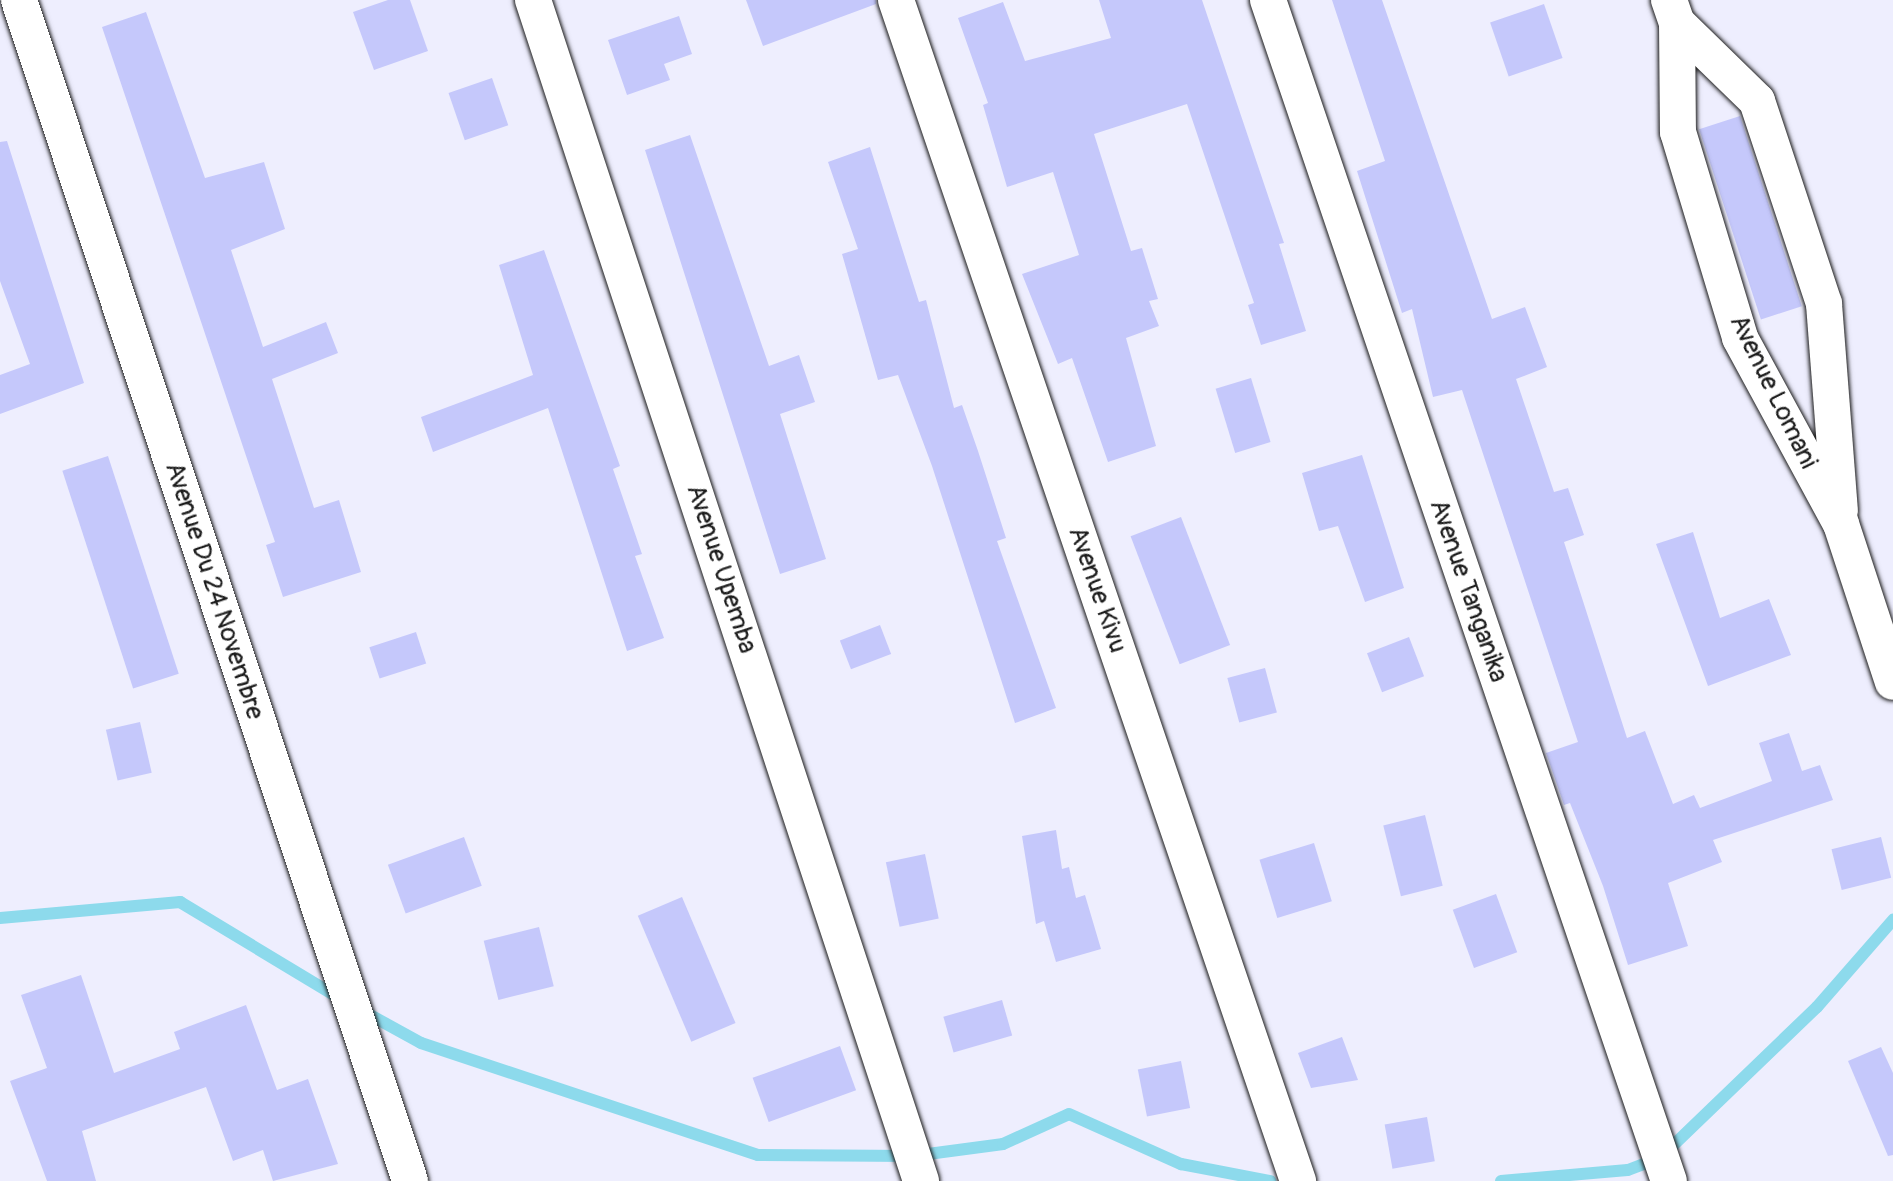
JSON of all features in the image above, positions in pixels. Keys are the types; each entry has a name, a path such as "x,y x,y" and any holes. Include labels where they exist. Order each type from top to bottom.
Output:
{"street":[{"name":"Avenue Du 24 Novembre","path":"19,0 410,1181"},
{"name":"Avenue Upemba","path":"533,0 921,1181"},
{"name":"Avenue Kivu","path":"896,0 1298,1181"},
{"name":"Avenue Tanganika","path":"1268,0 1669,1181"},
{"name":"Avenue Lomani","path":"1673,12 1678,132 1740,338 1841,524 1893,682"},
{"path":"1673,12 1757,101 1824,304 1841,524"}],"building":[{"path":"388,0 410,0 428,51 374,70 353,12"},
{"path":"746,0 876,0 876,4 763,46"},
{"path":"1099,0 1202,0 1284,243 1279,244 1306,331 1261,345 1248,305 1254,303 1187,104 1094,134 1131,251 1142,248 1158,299 1149,301 1159,326 1126,338 1156,446 1108,462 1072,358 1058,364 1022,274 1079,255 1053,172 1007,187 983,105 988,103 958,18 1003,2 1025,61 1111,38"},
{"path":"1332,0 1382,0 1492,319 1525,307 1547,367 1516,379 1554,492 1568,488 1584,535 1564,542 1627,738 1645,731 1673,804 1694,795 1700,808 1772,781 1759,743 1789,733 1802,771 1820,765 1833,800 1713,840 1722,862 1668,883 1688,946 1628,965 1603,886 1570,803 1564,805 1546,753 1578,742 1462,390 1433,397 1412,309 1402,313 1357,171 1385,161"},
{"path":"1544,4 1563,58 1509,76 1490,23"},
{"path":"146,12 205,178 264,162 285,229 231,250 263,347 326,322 338,353 272,379 314,508 339,500 361,572 283,597 266,545 275,542 102,27"},
{"path":"679,16 692,54 664,64 670,80 627,95 608,40"},
{"path":"492,78 508,125 465,140 449,93"},
{"path":"1740,116 1802,306 1761,319 1699,129"},
{"path":"690,135 769,366 799,355 815,402 780,414 826,559 780,574 645,150"},
{"path":"7,141 84,383 0,414 0,375 30,364 0,281 0,142"},
{"path":"870,147 919,302 926,300 954,408 962,405 978,451 1006,538 997,541 1056,708 1015,723 932,466 898,375 878,380 842,254 858,249 828,162"},
{"path":"544,250 620,466 613,469 642,554 635,556 664,638 627,651 548,408 433,452 421,417 533,375 499,265"},
{"path":"1251,378 1271,442 1235,453 1216,389"},
{"path":"1362,455 1404,588 1365,602 1338,526 1319,531 1302,473"},
{"path":"108,456 179,674 133,689 62,471"},
{"path":"1181,517 1230,645 1180,664 1131,536"},
{"path":"1693,532 1720,618 1769,599 1791,655 1708,686 1656,544"},
{"path":"880,625 891,654 851,669 840,640"},
{"path":"416,632 426,663 380,679 369,647"},
{"path":"1409,637 1424,676 1382,692 1367,653"},
{"path":"1265,668 1277,712 1239,723 1227,678"},
{"path":"140,722 152,773 118,781 106,730"},
{"path":"1425,815 1443,886 1401,896 1383,825"},
{"path":"1056,830 1062,869 1069,867 1076,898 1085,895 1101,949 1056,962 1044,921 1036,924 1022,836"},
{"path":"464,837 482,886 406,914 388,865"},
{"path":"1881,837 1891,878 1842,890 1832,849"},
{"path":"1314,843 1332,901 1277,918 1259,860"},
{"path":"925,854 939,919 900,927 886,862"},
{"path":"1496,894 1517,952 1474,968 1453,910"},
{"path":"682,897 736,1023 691,1042 638,916"},
{"path":"539,927 554,986 498,1000 484,941"},
{"path":"81,975 114,1073 180,1049 174,1032 246,1005 277,1090 308,1079 338,1164 273,1181 263,1150 233,1161 206,1087 82,1131 96,1181 47,1181 10,1081 47,1068 21,995"},
{"path":"1002,1000 1012,1036 954,1052 943,1017"},
{"path":"1342,1037 1358,1080 1311,1088 1298,1053"},
{"path":"840,1046 856,1090 769,1122 753,1078"},
{"path":"1881,1047 1893,1073 1893,1155 1888,1156 1848,1061"},
{"path":"1181,1061 1190,1108 1147,1117 1138,1069"},
{"path":"1427,1117 1435,1161 1392,1169 1385,1124"}],"waterway":[{"path":"0,918 180,902 341,999"},
{"path":"1501,1181 1628,1170 1660,1158 1817,1007 1893,920"},
{"path":"361,1010 421,1043 758,1155 913,1156 1003,1144 1069,1114 1181,1164 1270,1181"}]}
